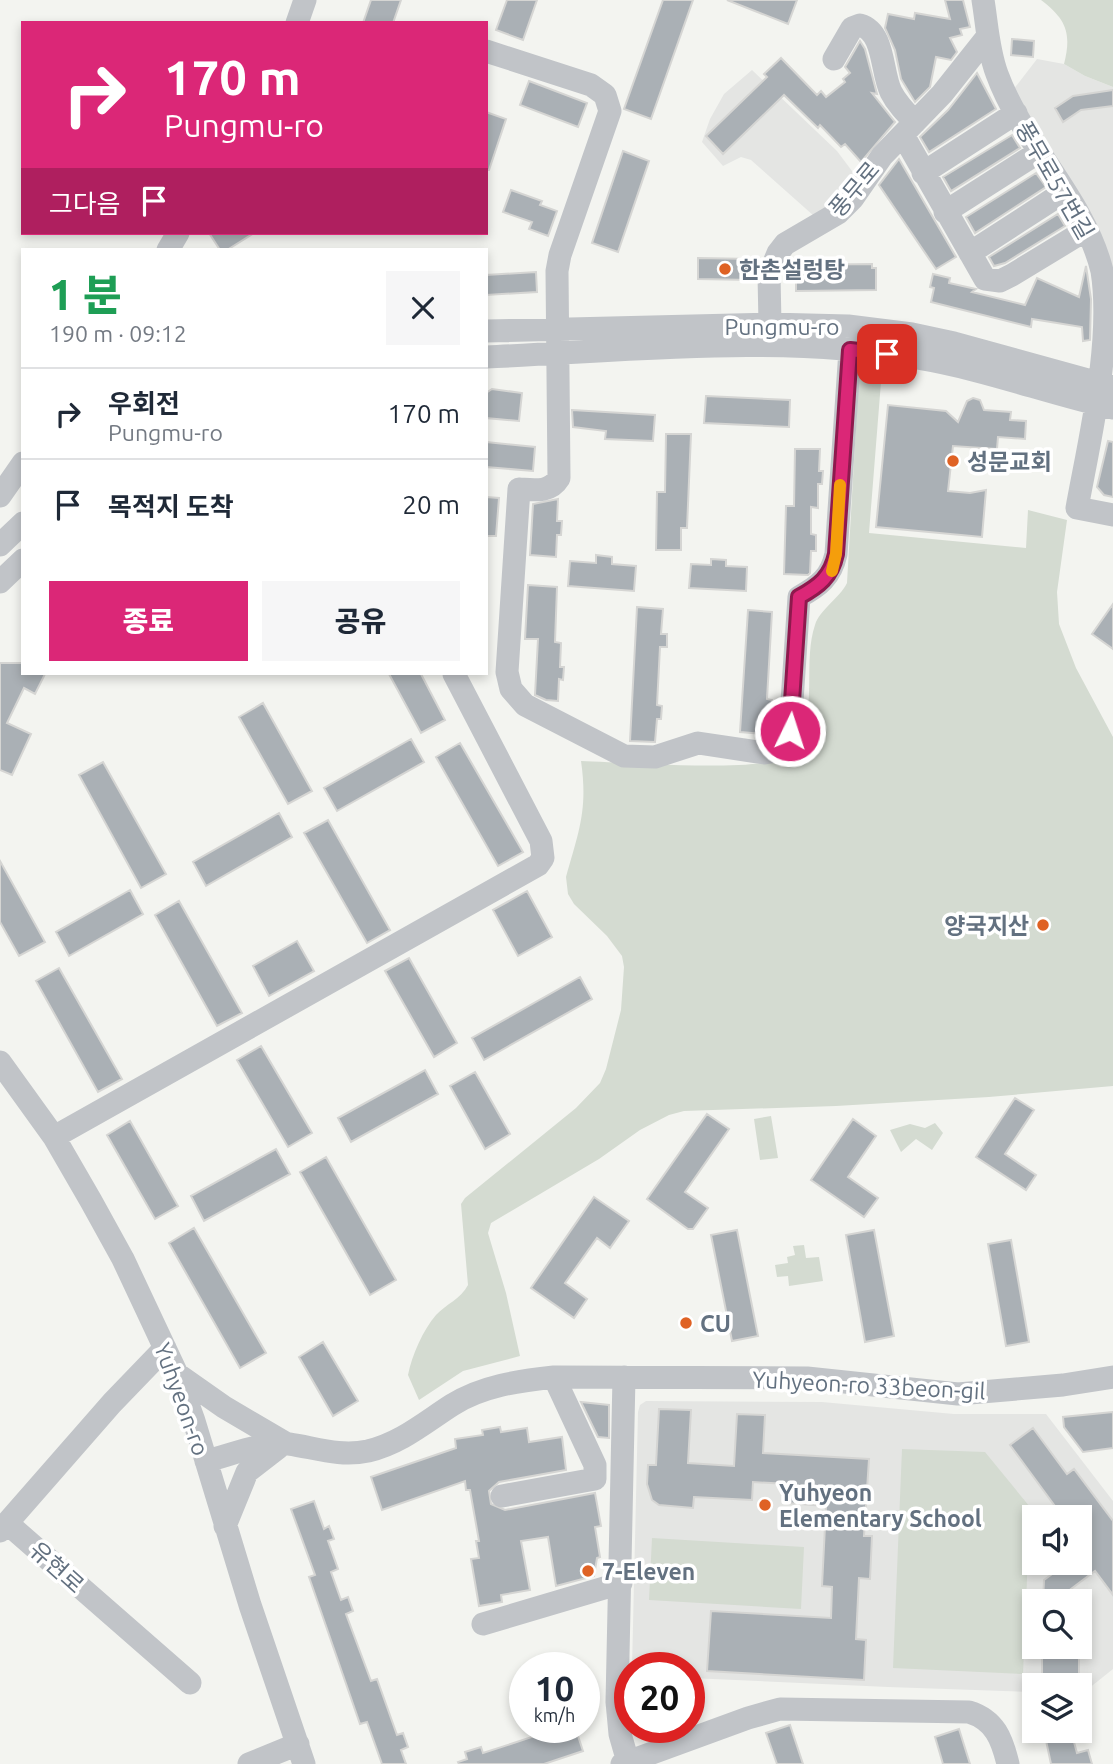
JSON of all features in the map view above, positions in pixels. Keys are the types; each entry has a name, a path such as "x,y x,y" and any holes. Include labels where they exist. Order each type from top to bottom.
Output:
{"street":[{"path":"298,21 305,0"},
{"name":"풍무로57번길","path":"983,0 996,73 1016,113 1086,230 1098,256 1107,303 1106,396 1077,508 1113,516"},
{"path":"834,59 852,28 860,25 869,29 877,39 890,91 909,129 923,173 985,279 1000,281 1086,230"},
{"name":"풍무로","path":"769,324 769,275 778,253 785,244 838,213 882,156 942,94 988,36"},
{"path":"488,52 591,85 609,102 609,120 560,255 555,290 559,478 551,488 544,490 519,489 507,661 508,681 518,698 535,712 618,754 649,757 698,743 772,752 779,749 787,738 791,717 799,597 825,579 831,572 836,554 850,350"},
{"path":"923,173 1016,113"},
{"path":"945,212 1039,152"},
{"path":"970,253 1064,192"},
{"name":"Pungmu-ro","path":"488,331 769,324 848,326 912,334 965,346 1106,396"},
{"name":"Pungmu-ro","path":"488,357 767,347 850,350 952,364 1106,396"},
{"path":"0,496 21,466"},
{"path":"0,545 21,525"},
{"path":"0,582 21,561"},
{"path":"54,1137 532,871 538,865 543,858 541,841 455,675"},
{"name":"Yuhyeon-ro","path":"0,1062 54,1137 122,1259 177,1374 301,1754"},
{"name":"유현로","path":"165,1348 112,1403 4,1527 190,1683"},
{"name":"Yuhyeon-ro 33beon-gil","path":"177,1374 223,1407 287,1444 327,1453 366,1451 410,1434 453,1404 477,1393 526,1380 554,1377 807,1378 958,1394 1063,1385 1113,1377"},
{"path":"502,1496 595,1479 595,1465 554,1377"},
{"path":"624,1377 618,1712 625,1763 764,1712 794,1708 969,1712 989,1720 996,1730 1008,1764"},
{"path":"225,1525 247,1472 270,1452 287,1444"},
{"name":"Yuhyeon-ro 33beon-gil","path":"206,1461 287,1444"},
{"path":"483,1624 621,1583"},
{"path":"249,1764 301,1754"}],"shaded area":[{"path":"1041,0 1113,0 1113,87 1064,64 1067,44 1065,28 1056,14"},
{"path":"1037,59 1064,64 1113,87 1113,268 1108,266 1013,90"},
{"path":"752,70 837,151 858,179 849,192 814,216 751,160 741,157 723,166 702,142 710,119 724,94"},
{"path":"859,374 881,382 869,533 1026,548 1028,510 1067,520 1057,592 1059,624 1076,668 1113,737 1113,1086 836,1106 684,1111 669,1115 640,1130 599,1159 491,1223 488,1233 506,1293 520,1356 463,1371 419,1400 408,1375 415,1351 436,1315 468,1285 461,1204 576,1108 600,1083 621,1010 624,967 622,956 568,894 566,877 583,807 581,761 746,765 785,757 795,749 807,714 810,653 815,625 847,583"},
{"path":"771,1116 778,1158 760,1160 754,1119"},
{"path":"935,1123 943,1133 932,1150 916,1139 901,1152 890,1130 910,1124 925,1128"},
{"path":"804,1245 806,1258 819,1257 823,1281 789,1286 788,1276 777,1277 775,1265 788,1263 787,1257 795,1255 793,1246"},
{"path":"646,1401 822,1402 954,1414 1046,1414 1113,1501 1113,1669 1092,1686 1092,1673 1022,1673 1022,1692 888,1687 705,1679 705,1652 632,1652 640,1405"},
{"path":"902,1449 985,1452 1028,1505 1022,1505 1022,1575 1027,1575 1027,1589 1022,1589 1023,1673 893,1668"},
{"path":"652,1538 804,1547 801,1609 649,1600"}],"building":[{"path":"371,0 401,0 394,21 364,21"},
{"path":"507,0 537,0 523,40 496,30"},
{"path":"663,0 693,0 651,119 624,109"},
{"path":"727,0 797,0 788,24"},
{"path":"945,0 963,0 970,27 960,29 962,35 950,38 957,52 951,60 936,57 930,87 915,102 901,79 895,50 885,28 888,14 914,19 915,13 950,19"},
{"path":"1012,39 1034,41 1033,57 1011,55"},
{"path":"860,41 865,49 877,94 872,93 895,122 861,162 845,144 841,147 784,95 723,154 706,136 767,77 764,74 781,58 817,95 821,91 826,97 845,82 843,79 850,73 845,67"},
{"path":"977,73 996,109 929,152 920,137 948,110"},
{"path":"529,81 587,103 578,127 520,105"},
{"path":"1113,90 1113,106 1081,110 1063,122 1055,108 1073,96"},
{"path":"488,113 506,119 488,170"},
{"path":"1012,135 1020,148 951,191 943,177"},
{"path":"623,151 649,161 618,252 592,243"},
{"path":"899,159 956,257 936,269 879,185"},
{"path":"1036,173 1046,187 975,233 966,217"},
{"path":"511,190 542,201 540,205 557,211 548,236 529,229 532,222 503,212"},
{"path":"1058,214 1065,226 1005,263 994,266 989,257"},
{"path":"210,235 251,235 230,248 219,248"},
{"name":"한촌설렁탕","path":"698,258 752,259 752,280 698,279"},
{"path":"872,264 872,268 876,268 876,290 796,291 796,265"},
{"path":"1086,266 1091,299 1090,340 1083,341 1082,327 1032,319 1031,327 931,302 933,274 950,278 949,283 976,289 972,292 1025,305 1037,278 1079,297"},
{"path":"536,272 537,292 488,295 488,275"},
{"path":"492,389 522,393 519,421 488,418 488,392"},
{"path":"706,396 790,400 789,427 704,423"},
{"path":"973,398 980,400 984,410 1011,412 1010,420 1026,421 1025,439 998,437 997,449 953,446 948,491 970,493 986,490 982,537 876,527 888,405 946,411 958,422 967,401"},
{"path":"572,410 655,415 653,441 605,439 606,431 573,427"},
{"path":"666,434 691,434 687,528 681,528 681,550 656,550 657,492 665,492"},
{"path":"1108,441 1113,442 1113,497 1104,495 1097,487"},
{"path":"488,442 535,447 533,471 488,467"},
{"path":"795,449 820,449 819,471 823,471 822,484 818,484 818,508 811,507 811,534 816,535 816,551 811,551 808,575 784,574 786,506 794,506"},
{"path":"488,497 499,498 496,536 488,536"},
{"path":"558,499 557,521 562,521 561,535 557,535 556,557 530,555 533,504"},
{"path":"596,555 612,557 612,564 636,566 634,591 568,586 570,561 596,563"},
{"path":"711,559 726,560 726,566 747,567 746,591 689,588 691,564 711,565"},
{"path":"528,585 557,587 555,642 561,643 560,667 564,667 563,680 559,679 558,701 535,695 538,639 525,639"},
{"path":"1113,604 1113,649 1092,634"},
{"path":"637,607 663,609 661,634 667,634 667,647 660,647 657,705 662,706 661,719 657,719 655,742 630,741"},
{"path":"748,610 772,612 767,699 772,700 771,713 766,713 765,734 740,732"},
{"path":"0,663 21,663 21,675 44,675 35,694 24,688 7,723 31,734 12,775 0,770"},
{"path":"390,675 422,675 445,720 421,733"},
{"path":"263,703 312,791 288,804 239,717"},
{"path":"411,739 424,762 337,811 324,788"},
{"path":"460,743 523,852 498,866 436,757"},
{"path":"103,762 166,874 141,888 79,775"},
{"path":"279,813 292,837 206,886 193,862"},
{"path":"328,820 390,930 367,943 304,833"},
{"path":"0,861 45,942 19,956 0,922"},
{"path":"130,890 143,914 69,956 56,932"},
{"path":"527,891 552,937 518,956 493,910"},
{"path":"179,901 242,1013 217,1026 155,915"},
{"path":"297,941 314,971 269,996 253,966"},
{"path":"409,958 457,1043 434,1057 385,971"},
{"path":"59,968 122,1079 98,1092 36,981"},
{"path":"580,977 592,999 484,1060 472,1038"},
{"path":"261,1046 312,1133 288,1147 237,1060"},
{"path":"425,1070 438,1094 351,1142 338,1118"},
{"path":"475,1072 510,1134 485,1149 450,1086"},
{"path":"1015,1098 1034,1110 1005,1154 1036,1175 1026,1190 976,1157"},
{"path":"707,1114 729,1129 685,1192 708,1208 693,1229 688,1229 647,1199"},
{"path":"853,1119 876,1136 848,1177 878,1198 864,1217 811,1180"},
{"path":"130,1121 178,1206 155,1219 107,1135"},
{"path":"276,1149 290,1174 204,1221 191,1196"},
{"path":"326,1157 396,1280 370,1295 300,1172"},
{"path":"594,1197 629,1221 610,1248 597,1238 565,1283 587,1299 574,1318 531,1288"},
{"path":"194,1228 266,1353 240,1368 169,1243"},
{"path":"737,1230 758,1336 732,1341 711,1235"},
{"path":"874,1230 894,1336 865,1342 846,1235"},
{"path":"1011,1240 1029,1342 1006,1346 988,1244"},
{"path":"323,1342 358,1401 333,1416 299,1357"},
{"path":"581,1402 609,1405 609,1438 598,1437"},
{"path":"659,1409 691,1410 688,1463 734,1466 737,1414 765,1415 763,1453 869,1459 864,1536 872,1536 870,1579 859,1578 856,1639 866,1640 864,1680 707,1671 711,1611 831,1618 832,1587 822,1586 826,1506 787,1503 788,1484 753,1482 752,1500 694,1497 693,1508 659,1505 652,1500 647,1484 648,1465 656,1465"},
{"path":"1113,1412 1113,1448 1083,1452 1064,1427 1063,1417"},
{"path":"500,1427 501,1432 527,1428 529,1442 562,1437 566,1470 499,1482 489,1491 491,1504 505,1510 595,1493 601,1526 595,1527 600,1557 597,1558 594,1576 556,1586 548,1537 521,1541 530,1590 501,1595 502,1602 479,1606 471,1559 479,1558 476,1541 479,1541 470,1490 466,1490 465,1481 382,1510 371,1477 456,1448 455,1439 483,1435 482,1430"},
{"path":"1033,1428 1067,1474 1074,1469 1113,1521 1113,1595 1095,1571 1092,1573 1092,1505 1054,1505 1010,1445"},
{"path":"314,1501 324,1529 329,1526 334,1539 328,1541 338,1569 331,1572 341,1600 348,1597 353,1611 346,1614 371,1681 377,1679 397,1735 403,1733 408,1747 401,1750 406,1764 382,1764 367,1722 360,1724 309,1577 315,1575 291,1509"},
{"path":"1051,1575 1090,1575 1071,1589 1044,1589 1044,1580"},
{"path":"1042,1659 1079,1659 1079,1673 1042,1673"},
{"path":"790,1725 803,1764 777,1764 766,1733"},
{"path":"959,1729 970,1764 943,1764 935,1737"},
{"path":"514,1743 580,1743 583,1751 544,1764 458,1762 467,1759 465,1752 481,1747 483,1753"},
{"path":"1047,1743 1074,1743 1077,1753 1088,1750 1092,1764 1051,1764"}],"slow traffic":[{"path":"832,571 836,554 840,485"}],"place":[{"name":"한촌설렁탕","path":"725,269"},
{"name":"성문교회","path":"953,461"},
{"name":"양국지산","path":"1043,925"},
{"name":"CU","path":"686,1323"},
{"name":"Yuhyeon Elementary School","path":"765,1505"},
{"name":"7-Eleven","path":"588,1571"}],"route":[{"path":"790,731 799,597 825,579 831,572 836,554 850,350 887,354"}]}
